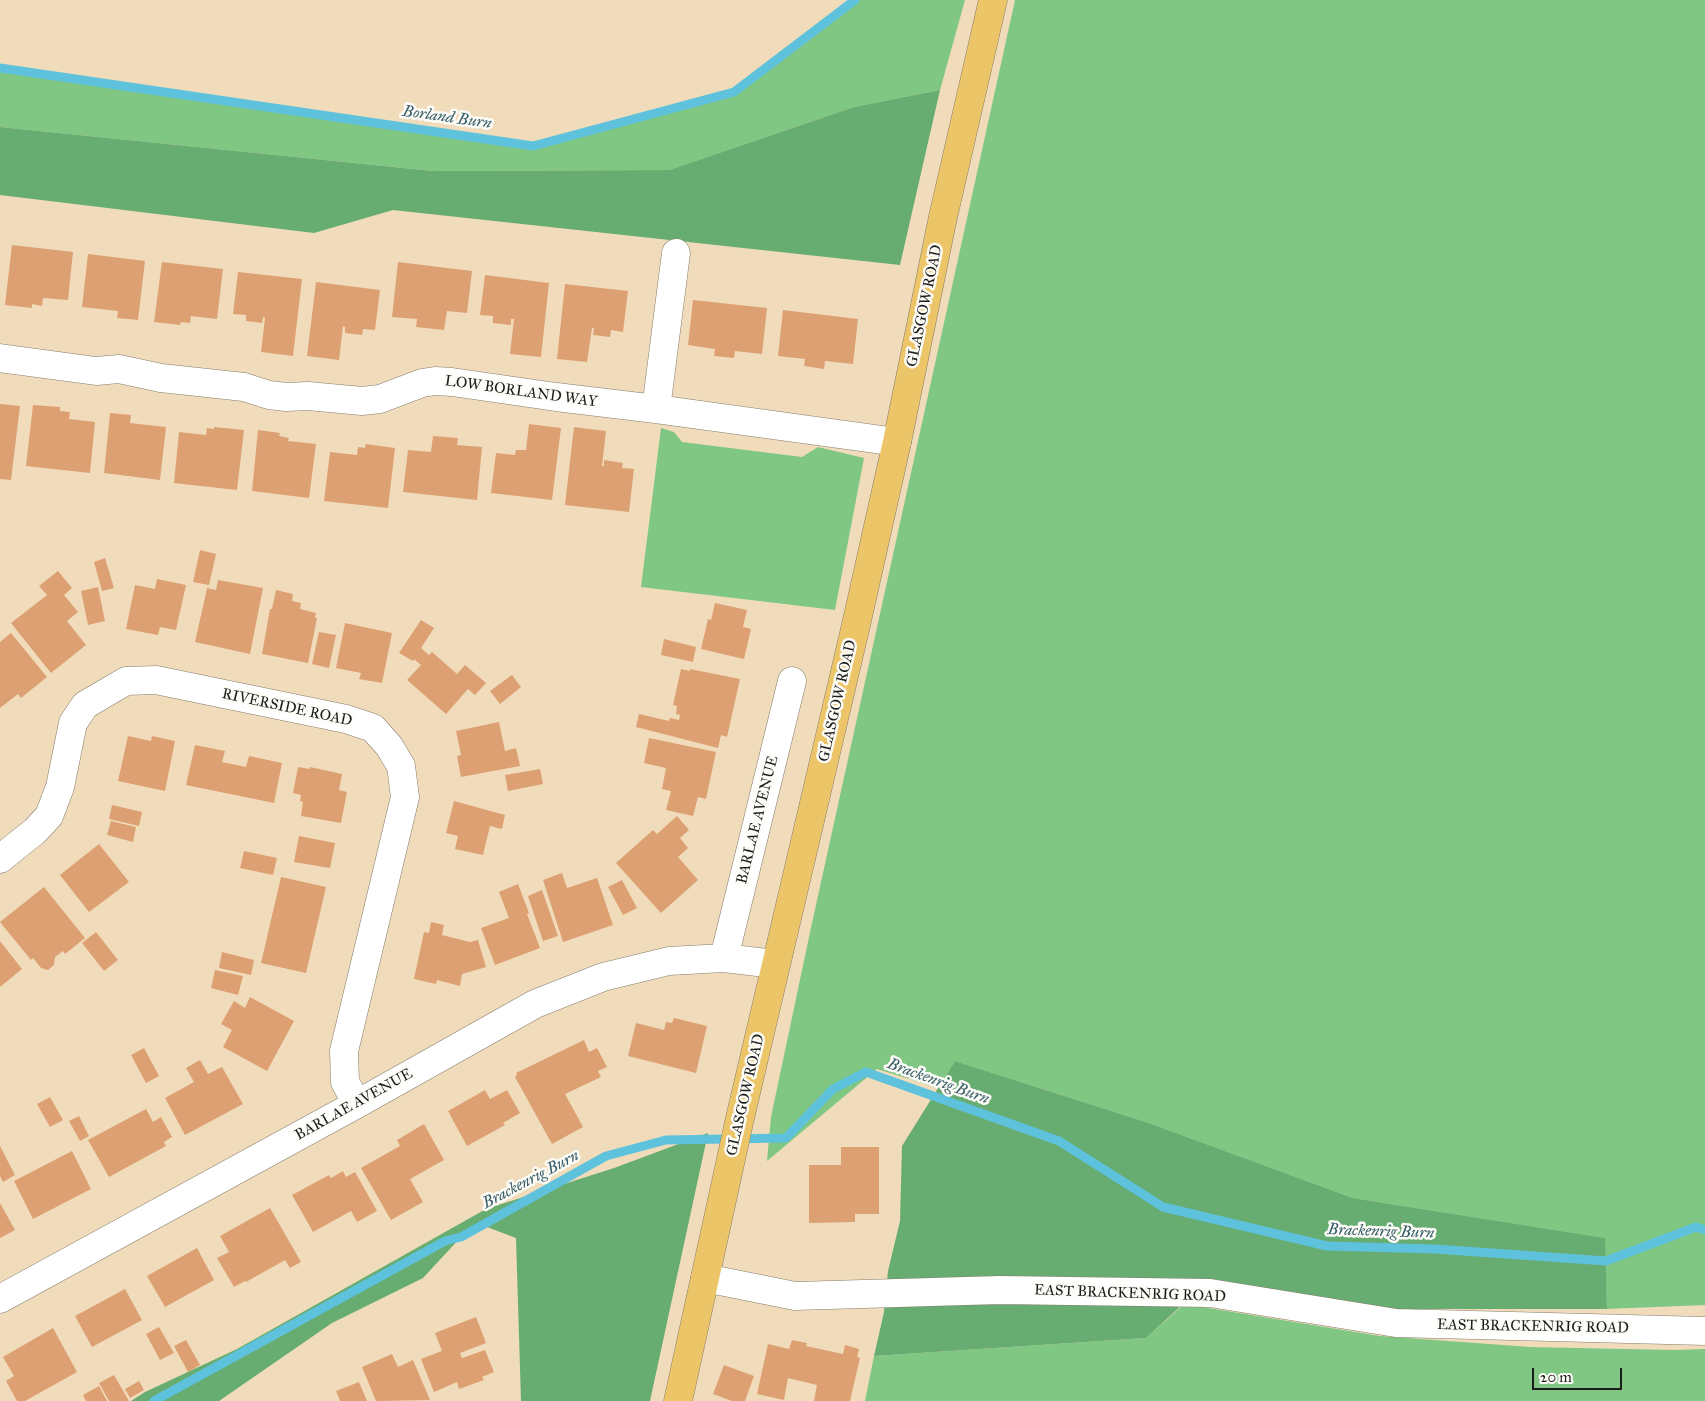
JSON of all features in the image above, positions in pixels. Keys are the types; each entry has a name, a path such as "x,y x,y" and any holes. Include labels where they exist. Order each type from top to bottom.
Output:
{"main road":[{"name":"GLASGOW ROAD","path":"678,1401 776,964 854,634 897,442 943,217 992,0"}],"street":[{"path":"656,409 676,252"},
{"name":"LOW BORLAND WAY","path":"0,358 96,371 119,369 161,378 244,387 269,395 286,397 380,399 435,380 897,442"},
{"name":"RIVERSIDE ROAD","path":"0,859 49,816 60,787 73,723 85,705 126,682 156,680 346,719 373,728 389,746 401,766 405,797 344,1051 345,1082 357,1104"},
{"name":"BARLAE AVENUE","path":"724,958 792,681"},
{"name":"BARLAE AVENUE","path":"0,1299 357,1104 535,1004 603,977 669,961 724,958 776,964"},
{"name":"EAST BRACKENRIG ROAD","path":"705,1278 796,1296 1000,1290 1210,1293 1396,1323 1705,1331"}],"green space":[{"path":"855,0 965,0 940,90 854,107 669,170 433,171 0,127 0,68 533,146 734,92"},
{"path":"1015,0 1705,0 1705,1305 1607,1309 1604,1238 1353,1198 1149,1123 955,1061 938,1088 877,1069 767,1161 771,1117 812,923"},
{"path":"940,90 900,265 393,210 314,233 0,195 0,127 433,171 669,170 854,107"},
{"path":"661,428 674,432 682,442 802,457 818,447 864,458 835,610 641,587"},
{"path":"955,1061 1149,1123 1353,1198 1605,1238 1607,1309 1396,1309 1209,1280 1146,1338 874,1356 884,1312 888,1271 900,1221 902,1146"},
{"path":"708,1133 650,1401 521,1401 516,1238 487,1227 461,1237 423,1278 332,1323 219,1401 131,1401 145,1392 237,1349 486,1209 614,1168"},
{"path":"1184,1304 1380,1336 1530,1347 1705,1349 1705,1401 865,1401 874,1356 1146,1338"}],"building":[{"path":"12,245 73,252 68,300 43,298 42,306 32,304 32,308 5,305"},
{"path":"88,254 145,261 138,320 117,318 118,311 82,307"},
{"path":"162,262 223,269 217,319 191,316 190,323 181,322 180,325 154,322"},
{"path":"398,262 472,271 467,313 447,311 444,330 416,327 417,319 392,317"},
{"path":"238,272 302,279 293,356 261,352 265,318 263,317 262,323 246,321 246,315 233,314"},
{"path":"485,275 549,283 541,357 510,354 514,319 511,319 511,325 493,323 493,316 480,315"},
{"path":"316,282 380,290 375,330 363,329 362,335 345,333 345,327 343,326 339,360 307,356"},
{"path":"565,284 628,291 623,332 611,330 610,337 593,335 594,328 592,328 587,362 557,359"},
{"path":"693,300 767,308 762,354 735,351 734,358 714,356 715,349 688,345"},
{"path":"783,310 858,319 853,364 825,361 824,369 804,366 805,359 778,356"},
{"path":"0,404 20,406 11,480 0,479"},
{"path":"33,405 60,407 60,411 70,412 69,419 95,422 90,473 26,466"},
{"path":"110,413 131,415 130,423 166,427 160,480 104,473"},
{"path":"529,424 561,428 552,500 491,493 496,453 515,455 516,450 526,450"},
{"path":"214,427 244,430 237,490 174,483 179,432 206,435 207,428 214,429"},
{"path":"574,427 606,431 602,466 604,466 604,460 623,463 622,468 634,469 629,512 565,505"},
{"path":"258,430 280,433 279,436 289,438 288,441 316,444 309,498 252,491"},
{"path":"433,436 458,438 457,445 482,447 477,500 403,492 408,450 431,452"},
{"path":"366,444 395,448 388,508 324,501 330,452 357,455 358,447 365,448"},
{"path":"200,550 216,554 209,585 193,582"},
{"path":"105,558 114,588 102,591 94,562"},
{"path":"58,571 72,588 64,595 78,612 67,621 86,645 51,673 11,623 47,595 39,586"},
{"path":"157,579 186,585 176,630 160,627 158,635 126,629 135,585 155,589"},
{"path":"218,580 263,588 250,654 195,642 207,588 216,590"},
{"path":"98,587 105,621 88,625 81,591"},
{"path":"276,590 293,594 292,601 301,603 300,609 316,613 315,618 317,618 308,663 262,654 270,609 272,609"},
{"path":"715,603 747,610 743,627 751,629 744,659 701,649 708,619 711,620"},
{"path":"421,620 434,628 421,648 429,655 432,652 457,674 465,665 486,683 475,695 468,689 446,714 407,680 421,665 414,659 413,661 399,653"},
{"path":"345,623 392,633 382,683 359,679 361,673 336,668"},
{"path":"319,632 336,635 329,668 312,664"},
{"path":"11,633 47,677 21,698 18,694 0,708 0,642"},
{"path":"664,639 696,647 693,662 661,655"},
{"path":"681,669 690,671 690,669 740,679 727,737 721,735 718,748 636,727 639,714 669,721 670,718 679,720 680,715 676,714 677,706 673,705"},
{"path":"512,675 521,687 500,704 490,691"},
{"path":"499,722 505,751 516,748 520,766 461,777 457,756 461,755 456,731"},
{"path":"128,736 151,741 152,736 175,741 165,791 118,781"},
{"path":"649,738 716,752 706,799 698,797 693,816 666,810 671,791 662,789 666,768 644,763"},
{"path":"195,745 225,751 222,762 246,767 249,756 282,763 274,803 186,785"},
{"path":"298,767 310,769 310,767 342,774 339,790 347,792 341,823 301,816 303,802 300,801 301,795 293,793"},
{"path":"540,769 543,784 508,791 505,775"},
{"path":"454,801 505,815 502,829 490,826 483,855 455,849 458,836 446,833"},
{"path":"112,805 142,812 139,826 109,819"},
{"path":"677,816 689,830 680,838 688,848 678,857 698,880 661,913 616,863 653,830 657,834"},
{"path":"111,821 136,827 133,842 107,835"},
{"path":"299,836 335,843 330,868 294,862"},
{"path":"99,844 129,882 89,912 60,875"},
{"path":"244,851 277,858 273,875 240,868"},
{"path":"562,873 567,888 597,878 613,925 563,942 543,880"},
{"path":"281,877 326,887 306,973 261,963"},
{"path":"622,880 637,908 623,915 608,887"},
{"path":"518,884 540,948 495,965 481,928 509,918 499,892"},
{"path":"44,887 85,938 65,954 63,951 55,957 54,965 48,970 41,968 33,958 31,960 0,922"},
{"path":"542,890 558,936 543,941 528,896"},
{"path":"431,922 444,925 442,935 470,942 478,940 486,967 462,974 460,986 437,980 436,984 414,979 424,932 429,933"},
{"path":"96,932 118,960 104,971 82,943"},
{"path":"0,941 22,969 0,987"},
{"path":"222,952 254,960 251,975 219,968"},
{"path":"215,970 243,976 238,995 211,988"},
{"path":"250,997 294,1021 267,1071 223,1047 232,1030 221,1024 234,1001 245,1008"},
{"path":"674,1018 707,1026 696,1073 628,1056 636,1023 664,1030 666,1022 672,1023"},
{"path":"584,1040 589,1052 597,1048 607,1067 598,1071 601,1077 565,1094 583,1127 552,1144 515,1077 516,1073"},
{"path":"144,1048 159,1076 146,1083 131,1055"},
{"path":"200,1060 208,1074 222,1067 243,1104 185,1135 165,1098 194,1082 186,1068"},
{"path":"485,1090 490,1099 507,1090 520,1113 503,1123 505,1125 467,1146 448,1111"},
{"path":"50,1097 63,1120 50,1127 37,1104"},
{"path":"146,1109 153,1122 161,1117 172,1137 164,1142 166,1146 109,1177 88,1140"},
{"path":"79,1116 89,1136 80,1141 69,1121"},
{"path":"424,1124 444,1160 410,1179 423,1202 391,1220 361,1168 400,1146 397,1140"},
{"path":"0,1146 15,1175 3,1182 0,1176"},
{"path":"841,1147 879,1147 879,1214 855,1214 855,1222 809,1223 809,1165 841,1165"},
{"path":"72,1151 91,1189 33,1219 14,1181"},
{"path":"343,1171 346,1177 355,1172 377,1211 357,1222 351,1211 313,1232 292,1195 329,1175 331,1178"},
{"path":"0,1203 15,1230 0,1238"},
{"path":"270,1208 301,1262 290,1268 285,1260 234,1287 217,1258 229,1252 220,1236"},
{"path":"197,1248 214,1280 165,1307 147,1276"},
{"path":"125,1289 142,1320 92,1347 75,1316"},
{"path":"476,1317 486,1343 460,1353 462,1358 485,1350 494,1372 482,1377 484,1380 459,1389 457,1382 434,1392 421,1359 442,1351 435,1333"},
{"path":"159,1327 174,1353 160,1360 146,1334"},
{"path":"53,1328 77,1372 25,1401 17,1401 6,1381 14,1376 3,1357"},
{"path":"186,1340 200,1365 188,1372 174,1346"},
{"path":"792,1340 807,1343 806,1346 843,1354 845,1345 859,1349 857,1357 860,1358 850,1401 814,1401 817,1385 788,1378 784,1400 757,1394 768,1344 789,1349"},
{"path":"392,1354 398,1367 413,1360 430,1400 376,1401 362,1367"},
{"path":"724,1365 754,1376 745,1401 732,1401 713,1394"},
{"path":"114,1375 129,1401 109,1401 99,1383"},
{"path":"139,1381 144,1390 130,1398 125,1389"},
{"path":"359,1382 367,1401 340,1401 336,1391"},
{"path":"99,1386 107,1401 86,1401 83,1395"}],"waterway":[{"name":"Borland Burn","path":"0,68 533,146 734,92 855,0"},
{"name":"Brackenrig Burn","path":"154,1401 445,1241 461,1237 606,1156 666,1140 786,1138 833,1089 866,1072 1059,1141 1163,1207 1327,1246 1435,1249 1606,1261 1696,1227 1705,1230"}]}
